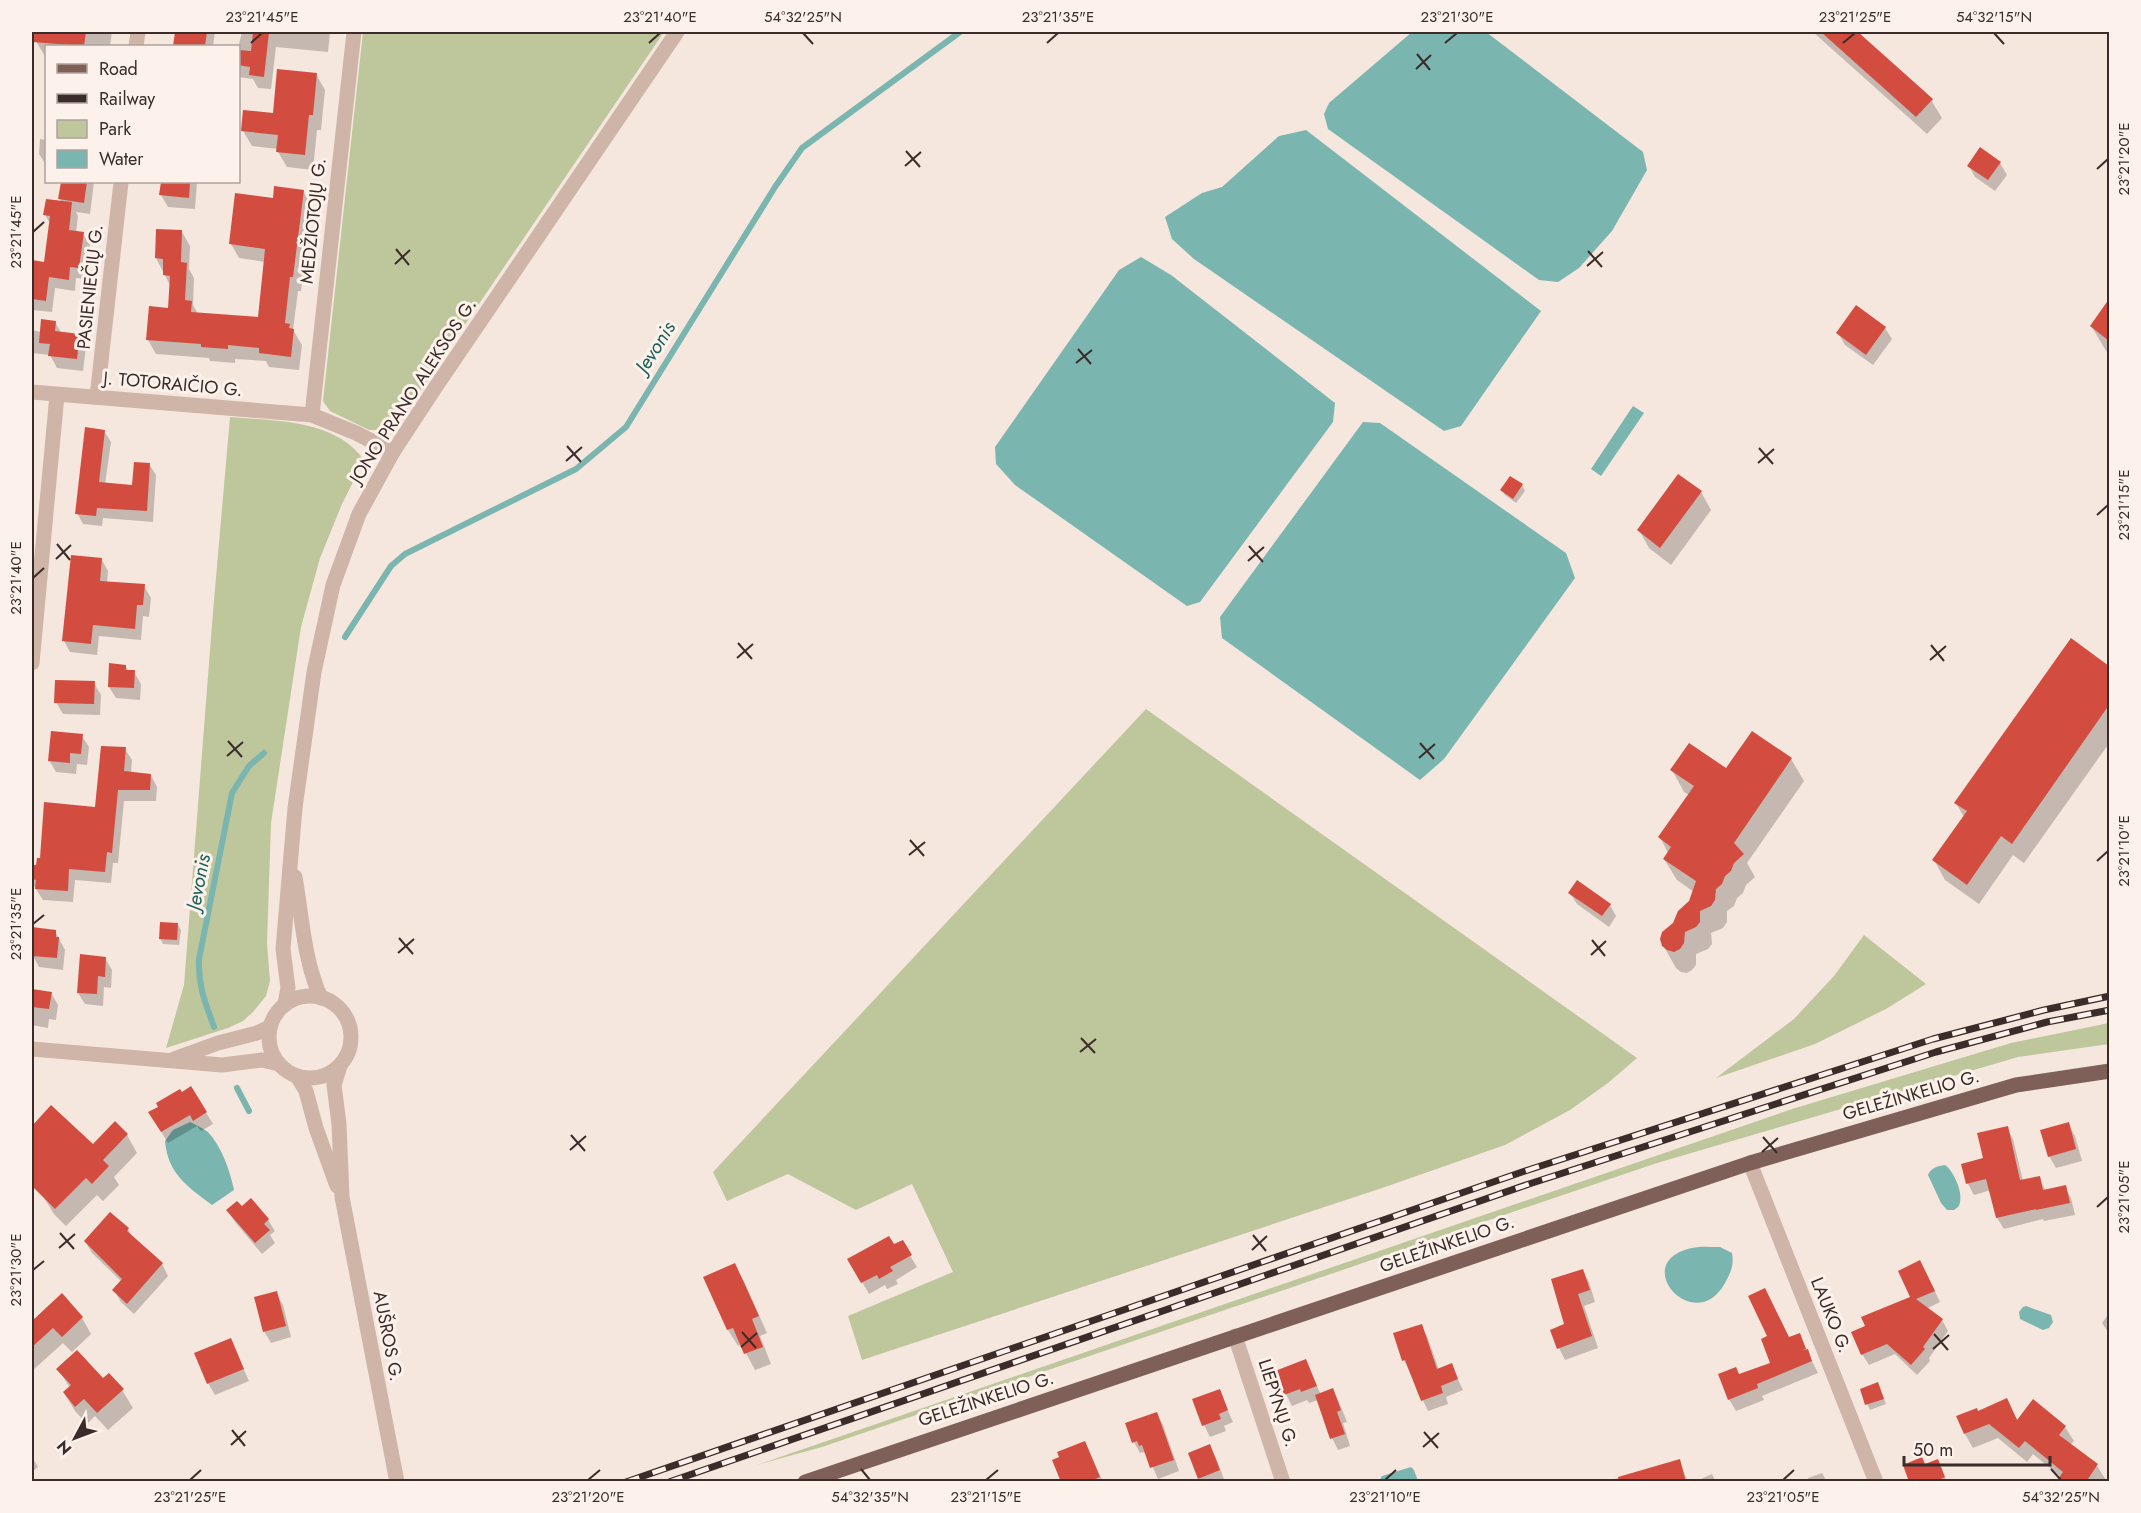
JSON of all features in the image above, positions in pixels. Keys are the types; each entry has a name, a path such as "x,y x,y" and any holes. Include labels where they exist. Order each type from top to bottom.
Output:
{"main road":[{"name":"GELEŽINKELIO G.","path":"804,1481 1750,1163 2016,1085 2109,1071"}],"street":[{"name":"MEDŽIOTOJŲ G.","path":"312,415 354,32"},
{"name":"JONO PRANO ALEKSOS G.","path":"285,1004 288,988 283,949 303,746 323,623 340,565 359,514 393,452 676,32"},
{"name":"PASIENIEČIŲ G.","path":"97,397 121,183"},
{"name":"J. TOTORAIČIO G.","path":"32,392 312,415 356,433 393,452"},
{"path":"32,663 57,395"},
{"name":"JONO PRANO ALEKSOS G.","path":"291,853 306,943 315,984 321,998"},
{"path":"32,1049 222,1065 262,1060 279,1064 297,1076 320,1078 340,1066 347,1057 351,1045 349,1024 339,1007 321,998 303,997 285,1004 270,1027 270,1047 279,1064"},
{"path":"169,1060 270,1027"},
{"name":"AUŠROS G.","path":"340,1066 334,1085 339,1124 342,1197 397,1482"},
{"name":"AUŠROS G.","path":"297,1076 306,1091 316,1128 342,1197"},
{"name":"LAUKO G.","path":"1750,1163 1876,1482"},
{"name":"LIEPYNŲ G.","path":"1235,1336 1283,1482"}],"green space":[{"path":"363,32 664,32 398,423 387,430 369,430 330,411 323,401"},
{"path":"230,417 285,422 321,429 352,447 364,460 342,504 320,558 301,627 271,823 267,943 270,981 266,996 243,1021 166,1048 184,985"},
{"path":"1146,709 1637,1058 1608,1083 1570,1110 1505,1145 862,1360 848,1316 953,1272 912,1184 856,1210 788,1174 727,1201 713,1172"},
{"path":"1864,935 1926,984 1886,1009 1815,1044 1716,1078 1794,1019 1834,976"},
{"path":"2109,1023 2109,1044 2018,1057 1657,1163 822,1447 757,1465 1792,1109 2011,1043"}],"water":[{"path":"1412,32 1486,32 1643,152 1647,170 1612,231 1579,268 1558,282 1539,280 1328,129 1324,114 1329,103"},
{"path":"1306,130 1541,311 1461,426 1444,431 1194,259 1172,239 1165,217 1202,193 1222,187 1279,136"},
{"path":"1141,257 1171,275 1335,403 1333,422 1200,602 1187,606 1015,485 996,464 995,447 1119,270"},
{"path":"1633,406 1644,413 1601,476 1591,469"},
{"path":"1363,422 1380,423 1566,553 1575,578 1444,759 1420,780 1222,638 1220,617"},
{"path":"190,1122 213,1138 225,1159 234,1190 212,1205 180,1178 167,1152 165,1141 173,1130"},
{"path":"1945,1165 1959,1187 1961,1198 1954,1210 1947,1210 1941,1203 1928,1175 1935,1168"},
{"path":"1695,1247 1720,1247 1732,1253 1732,1265 1725,1283 1712,1298 1698,1303 1684,1300 1673,1291 1666,1280 1666,1267 1674,1256"},
{"path":"2026,1306 2051,1315 2053,1322 2049,1328 2043,1330 2020,1319 2019,1312"},
{"path":"1411,1467 1418,1481 1379,1481 1382,1476"}],"building":[{"path":"32,32 86,32 84,45 32,42"},
{"path":"175,32 207,32 205,45 173,45"},
{"path":"253,32 269,32 264,77 249,75 250,67 240,65 240,50 251,51"},
{"path":"1821,32 1858,32 1933,99 1916,117"},
{"path":"277,69 317,73 313,115 309,115 305,155 276,152 278,135 241,131 243,110 273,113"},
{"path":"1980,147 2001,162 1988,180 1967,166"},
{"path":"61,183 87,183 84,203 58,199"},
{"path":"161,183 190,183 189,198 159,195"},
{"path":"274,186 304,190 285,323 290,324 289,328 294,329 291,357 259,353 259,348 228,345 228,349 201,347 201,344 146,340 149,306 168,308 170,276 163,275 163,259 155,258 156,229 182,230 181,262 187,263 185,300 192,301 191,312 258,317 265,249 229,244 235,193 273,198"},
{"path":"46,199 72,202 69,230 84,232 79,268 70,267 69,280 49,277 46,301 32,299 32,260 44,262 50,216 43,215"},
{"path":"2109,299 2109,341 2090,326"},
{"path":"1856,305 1886,327 1866,355 1836,333"},
{"path":"41,319 56,321 55,331 80,334 77,359 48,356 50,344 39,343"},
{"path":"85,427 105,430 99,482 132,485 134,462 150,463 147,511 97,508 96,516 75,514"},
{"path":"1678,474 1702,491 1660,548 1637,530"},
{"path":"1510,476 1523,484 1513,499 1500,490"},
{"path":"71,555 102,558 100,581 145,584 143,605 137,605 135,629 93,625 91,644 62,641"},
{"path":"2071,638 2109,666 2109,705 2012,844 2001,836 1967,885 1932,860 1967,811 1954,803"},
{"path":"109,663 126,665 126,670 135,670 134,688 108,687"},
{"path":"55,680 95,681 94,704 54,703"},
{"path":"51,731 83,734 81,754 70,753 70,763 48,761"},
{"path":"1752,731 1792,758 1734,843 1744,854 1734,863 1722,884 1716,889 1715,900 1711,906 1700,911 1700,922 1696,927 1685,932 1684,943 1680,949 1674,952 1667,950 1662,946 1660,939 1662,932 1673,923 1678,911 1689,901 1696,881 1663,859 1671,847 1658,837 1694,786 1670,770 1689,743 1726,768"},
{"path":"101,746 126,747 124,771 151,774 150,790 118,790 112,853 107,852 105,872 69,869 68,891 35,889 36,880 32,879 32,865 36,865 37,858 40,858 44,802 95,807"},
{"path":"1577,880 1611,904 1602,916 1568,893"},
{"path":"160,922 178,923 177,940 159,939"},
{"path":"32,927 56,930 56,937 59,937 57,958 32,956"},
{"path":"80,954 106,957 105,977 98,976 97,994 77,993"},
{"path":"32,989 52,992 49,1009 32,1007"},
{"path":"191,1086 207,1112 193,1121 190,1115 161,1132 148,1112 158,1107 156,1103 180,1089 182,1092"},
{"path":"51,1105 93,1144 115,1121 128,1134 103,1160 109,1166 92,1184 86,1178 55,1209 32,1186 32,1126"},
{"path":"2069,1122 2076,1149 2048,1157 2040,1130"},
{"path":"2008,1126 2020,1180 2040,1176 2043,1190 2066,1185 2070,1203 1996,1218 1986,1179 1966,1184 1961,1164 1983,1158 1977,1133"},
{"path":"251,1198 269,1219 264,1224 270,1230 255,1243 226,1210 237,1201 242,1206"},
{"path":"110,1212 129,1228 127,1231 163,1263 127,1304 112,1290 122,1279 84,1241"},
{"path":"889,1236 894,1244 903,1240 912,1255 890,1267 893,1271 879,1279 877,1275 861,1283 847,1259"},
{"path":"1920,1260 1935,1291 1916,1299 1943,1319 1923,1347 1925,1349 1911,1365 1887,1344 1861,1355 1851,1332 1865,1326 1861,1317 1910,1297 1898,1271"},
{"path":"735,1263 759,1316 752,1319 763,1347 744,1354 733,1328 727,1330 703,1277"},
{"path":"1583,1269 1590,1290 1578,1294 1592,1336 1557,1349 1550,1330 1564,1324 1551,1279"},
{"path":"1765,1288 1789,1337 1800,1333 1806,1349 1801,1351 1808,1349 1812,1361 1757,1384 1758,1388 1728,1400 1718,1374 1736,1367 1739,1374 1770,1363 1761,1339 1767,1336 1748,1296"},
{"path":"277,1291 286,1326 263,1332 254,1297"},
{"path":"62,1293 83,1317 62,1337 53,1328 32,1347 32,1321"},
{"path":"1422,1324 1437,1369 1452,1363 1458,1379 1441,1386 1443,1393 1421,1401 1405,1360 1402,1361 1393,1333"},
{"path":"231,1338 244,1369 207,1384 194,1353"},
{"path":"77,1350 103,1378 109,1373 124,1389 97,1413 84,1399 75,1407 63,1392 71,1385 56,1369"},
{"path":"1306,1359 1317,1386 1284,1395 1275,1371"},
{"path":"1878,1382 1884,1399 1865,1405 1860,1389"},
{"path":"1333,1388 1341,1410 1337,1412 1345,1434 1330,1439 1315,1395"},
{"path":"1220,1389 1228,1410 1219,1414 1221,1419 1202,1426 1192,1399"},
{"path":"2007,1398 2017,1420 2033,1399 2066,1426 2059,1435 2098,1464 2086,1482 2056,1482 2063,1472 2025,1441 2019,1448 1989,1424 1964,1434 1956,1416 1977,1408 1978,1411"},
{"path":"1157,1412 1174,1460 1150,1468 1142,1445 1139,1446 1137,1441 1132,1443 1125,1423"},
{"path":"1085,1441 1100,1477 1088,1482 1061,1482 1052,1460 1059,1457 1057,1452"},
{"path":"1210,1444 1220,1470 1198,1479 1188,1453"},
{"path":"1922,1457 1925,1464 1938,1459 1945,1477 1934,1482 1909,1482 1903,1465"},
{"path":"1680,1459 1686,1482 1619,1482 1618,1477"}],"waterway":[{"name":"Jevonis","path":"345,637 391,566 405,554 576,469 626,427 775,187 802,148 960,32"},
{"name":"Jevonis","path":"214,1027 201,986 199,959 232,793 249,766 264,753"},
{"name":"Jevonis","path":"237,1088 249,1111"}],"railway":[{"path":"626,1482 1525,1171 1933,1039 2044,1010 2110,996"},
{"path":"669,1482 1529,1184 1936,1052 2047,1022 2110,1010"}]}
